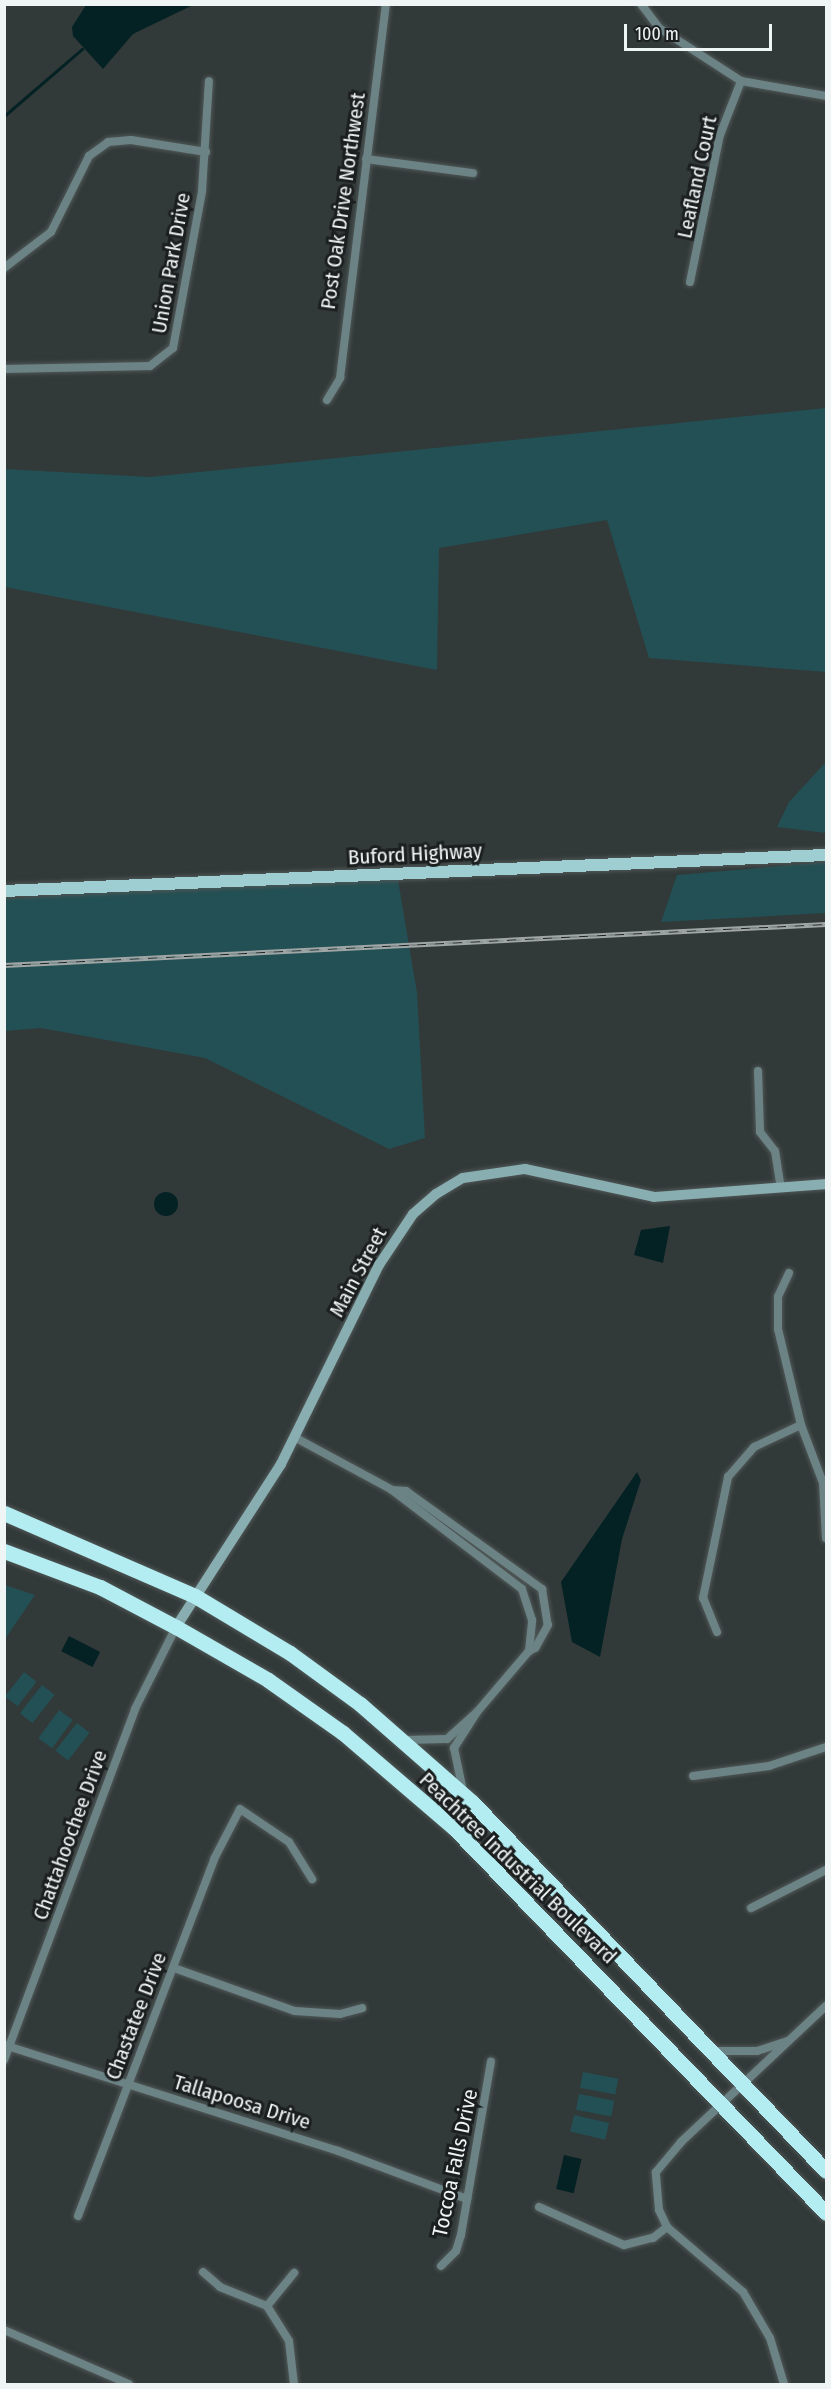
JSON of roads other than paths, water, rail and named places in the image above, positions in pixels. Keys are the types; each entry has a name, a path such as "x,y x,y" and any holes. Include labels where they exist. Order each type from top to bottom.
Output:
{"highway":[{"name":"Peachtree Industrial Boulevard","path":"4,1513 195,1596 290,1653 399,1739 464,1795 826,2171"},
{"name":"Peachtree Industrial Boulevard","path":"4,1551 100,1587 176,1627 268,1680 343,1733 454,1828 826,2213"}],"main road":[{"name":"Buford Highway","path":"4,891 826,855"}],"street":[{"name":"Post Oak Drive Northwest","path":"327,400 340,378 386,4"},
{"path":"641,4 659,28 741,81 826,96"},
{"name":"Union Park Drive","path":"4,369 150,366 163,359 177,341 206,152 209,81"},
{"name":"Leafland Court","path":"690,282 720,135 741,81"},
{"path":"4,268 51,232 90,156 108,142 131,140 206,152"},
{"path":"366,159 473,173"},
{"path":"758,1071 760,1132 775,1151 781,1188"},
{"name":"Main Street","path":"176,1627 296,1438 379,1265 413,1214 463,1178 525,1169 654,1197 826,1184"},
{"path":"789,1273 778,1297 778,1329 801,1425 824,1483 826,1538"},
{"path":"717,1632 703,1598 728,1477 754,1447 801,1425"},
{"path":"296,1438 392,1490 522,1589 532,1620 529,1651"},
{"path":"392,1490 406,1491 542,1589 548,1624 529,1651 477,1712 454,1748 464,1795"},
{"name":"Chattahoochee Drive","path":"4,2060 7,2046 135,1709 176,1627"},
{"path":"399,1739 439,1742 477,1712"},
{"path":"693,1776 769,1766 826,1747"},
{"name":"Chastatee Drive","path":"78,2216 228,1830 240,1809 289,1842 312,1879"},
{"path":"751,1908 826,1870"},
{"path":"174,1968 295,2011 340,2014 362,2008"},
{"path":"784,2385 770,2338 743,2292 667,2227 657,2201 656,2172 722,2104 826,2006"},
{"path":"712,2050 738,2054 788,2040"},
{"name":"Tallapoosa Drive","path":"7,2046 338,2151 467,2199"},
{"name":"Toccoa Falls Drive","path":"441,2266 456,2251 490,2062"},
{"path":"539,2206 624,2245 653,2238 667,2227"},
{"path":"203,2272 220,2287 267,2306 289,2341 294,2385"},
{"path":"267,2306 294,2273"},
{"path":"4,2330 129,2385"}],"waterway":[{"path":"4,116 82,49"}],"railway":[{"path":"4,965 826,924"}]}
